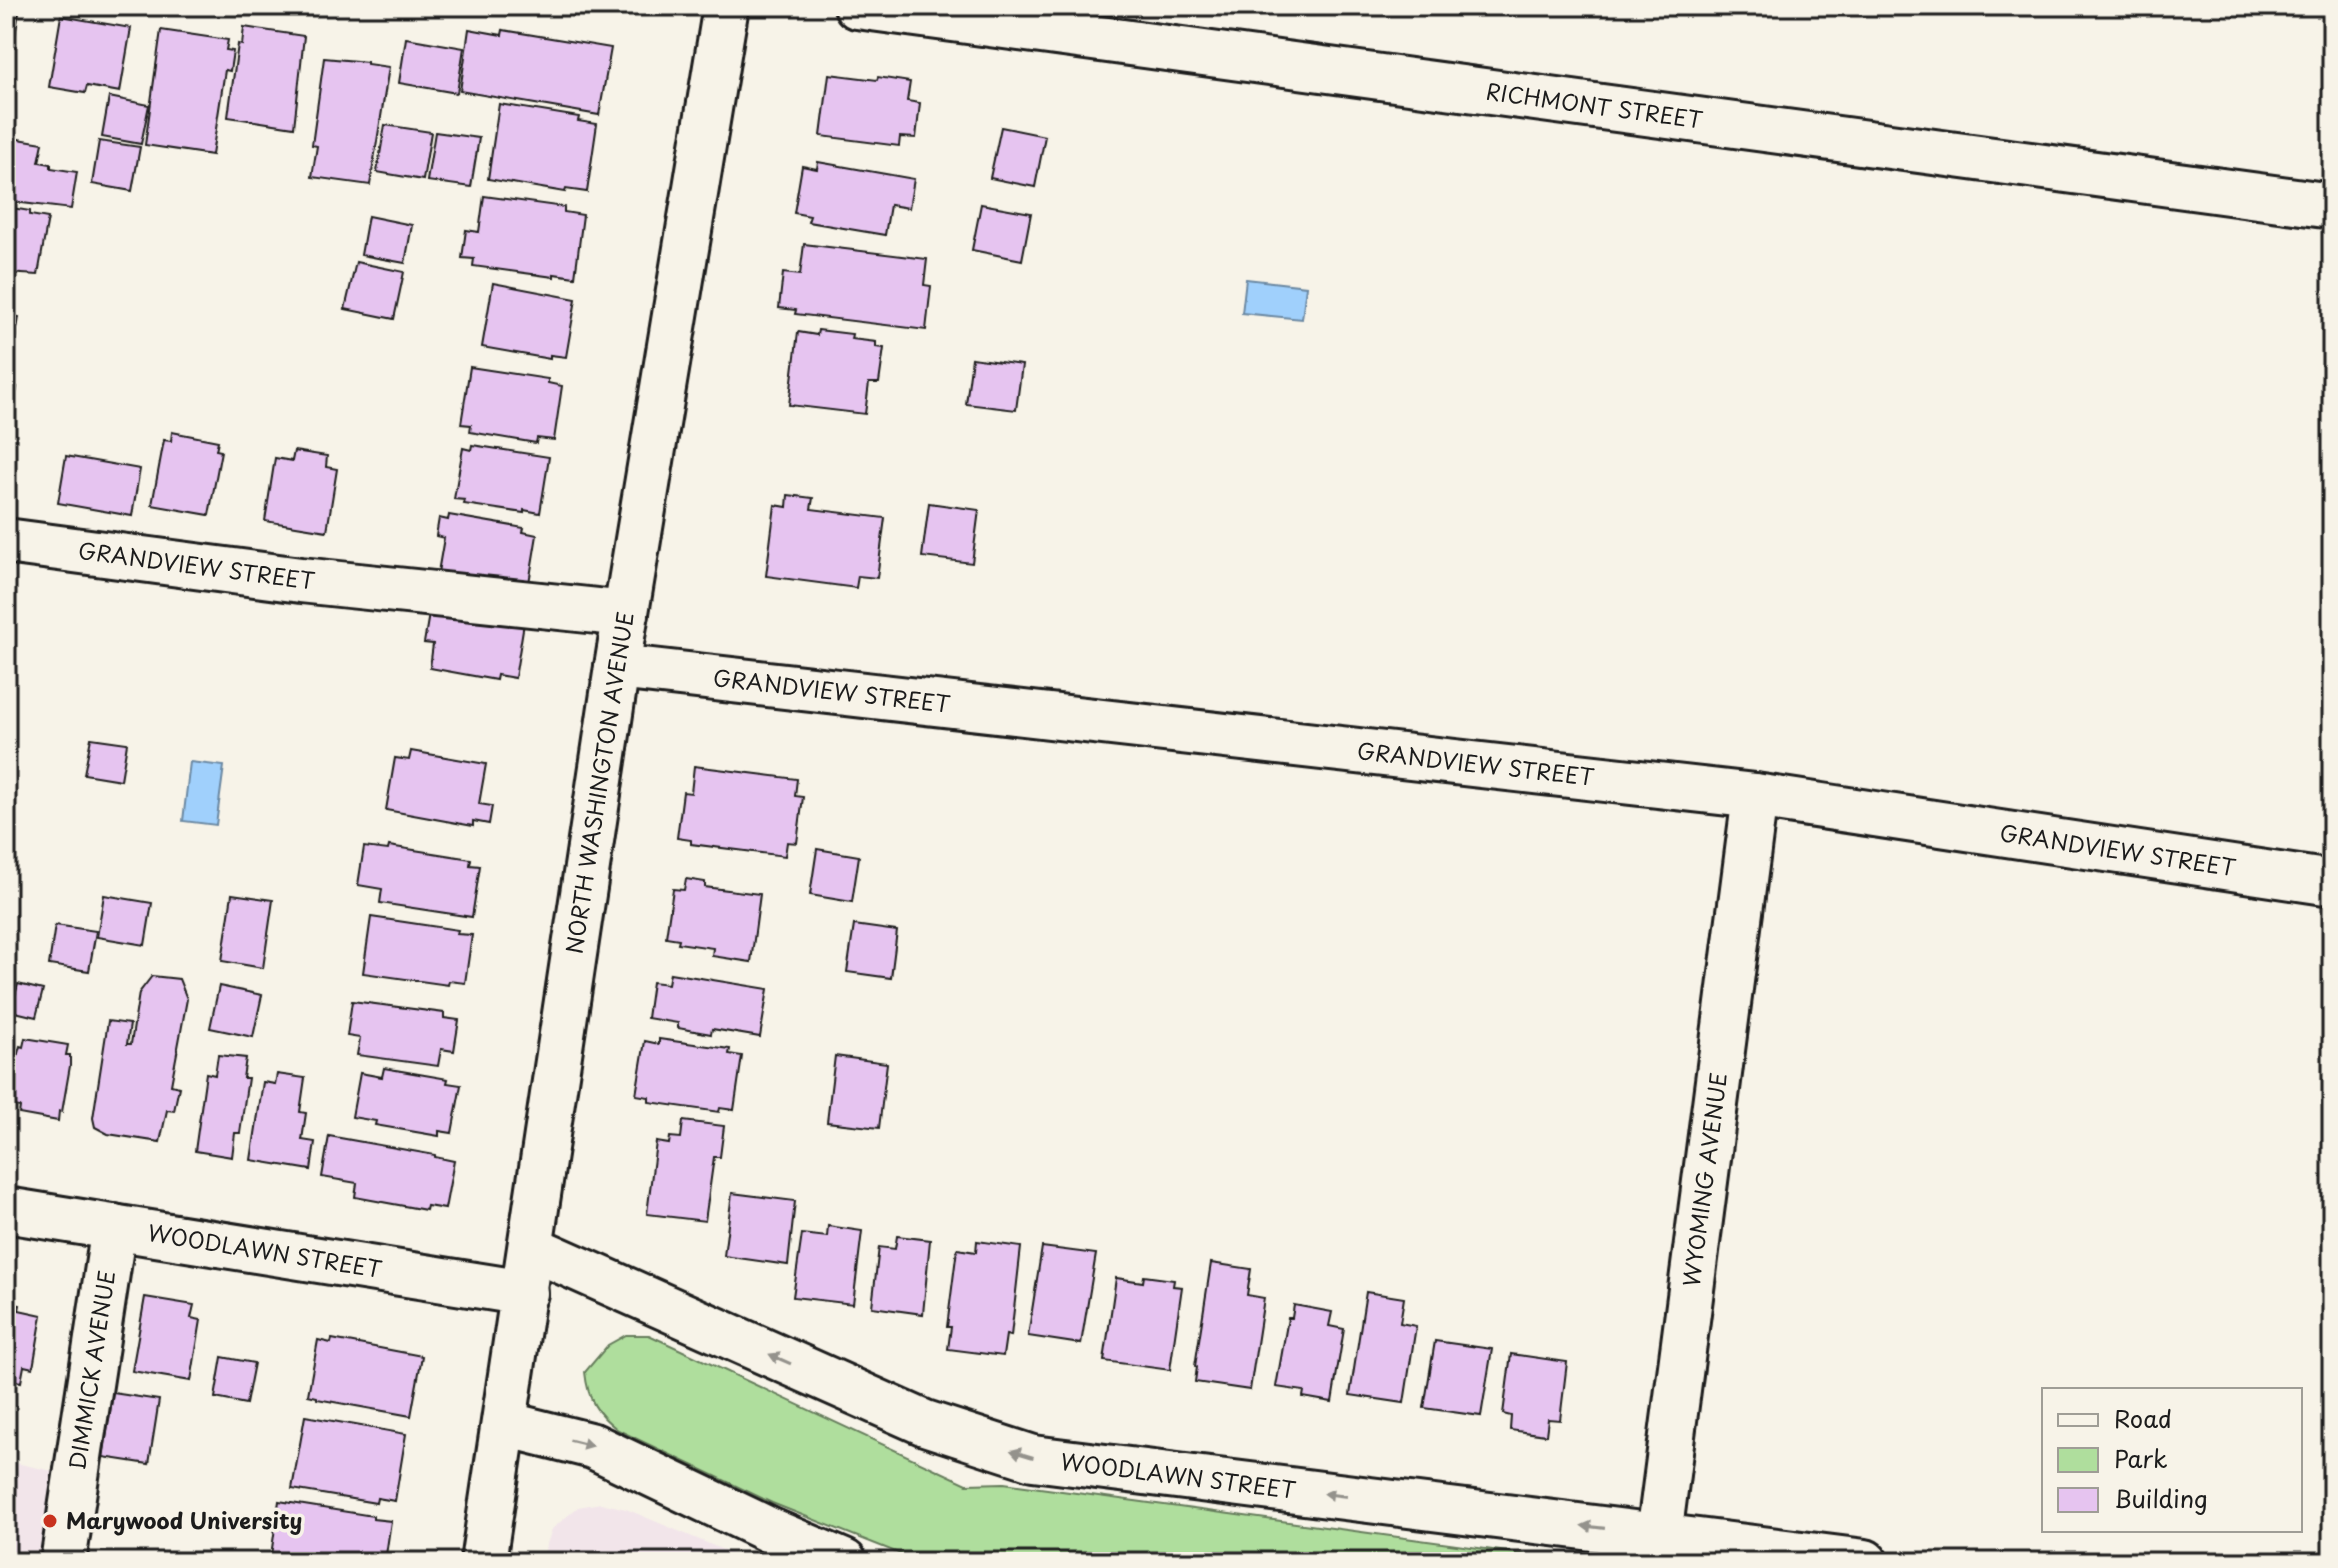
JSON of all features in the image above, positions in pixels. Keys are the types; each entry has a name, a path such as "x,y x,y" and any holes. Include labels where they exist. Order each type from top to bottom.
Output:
{"street":[{"name":"NORTH WASHINGTON AVENUE","path":"483,1562 617,667 726,6"},
{"name":"RICHMONT STREET","path":"857,6 2332,206"},
{"name":"GRANDVIEW STREET","path":"6,541 301,580 626,614"},
{"name":"GRANDVIEW STREET","path":"617,667 1755,796 2332,883"},
{"name":"WYOMING AVENUE","path":"1656,1549 1755,796"},
{"name":"WOODLAWN STREET","path":"6,1210 525,1293"},
{"name":"DIMMICK AVENUE","path":"63,1562 114,1227"},
{"name":"WOODLAWN STREET","path":"532,1248 925,1423 1033,1458 1656,1549 1865,1562"},
{"path":"505,1424 593,1446 771,1531 844,1562"}],"shaded area":[{"name":"Marywood University","path":"6,1461 99,1481 88,1562 6,1562"},
{"path":"601,1503 626,1509 752,1562 541,1562 552,1529 578,1507"}],"green space":[{"path":"626,1335 649,1335 967,1484 1004,1483 1537,1556 1546,1562 921,1562 772,1503 618,1430 594,1405 585,1372 608,1345"}],"water":[{"path":"1246,279 1306,286 1302,319 1242,313"},
{"path":"190,762 224,766 216,825 183,821"}],"building":[{"path":"6,6 20,6 8,76 6,76"},
{"path":"61,16 131,28 120,92 87,86 85,93 49,87"},
{"path":"244,27 304,36 294,127 228,117 238,44 242,45"},
{"path":"469,29 502,35 503,30 611,48 599,115 460,91"},
{"path":"161,30 228,40 226,50 233,51 230,71 225,70 212,155 145,145"},
{"path":"406,38 464,48 457,93 399,83"},
{"path":"324,58 389,67 370,185 312,177 317,146 312,145"},
{"path":"829,74 910,82 907,101 920,103 916,138 900,137 899,146 821,136"},
{"path":"109,97 149,105 141,144 102,137"},
{"path":"499,104 579,117 578,121 597,124 587,192 566,189 565,192 488,179"},
{"path":"385,125 431,132 423,180 377,172"},
{"path":"1001,127 1045,136 1035,187 990,178"},
{"path":"435,132 479,138 471,187 427,181"},
{"path":"6,137 43,143 39,162 51,164 51,168 77,172 71,209 6,201"},
{"path":"99,141 140,147 132,191 92,184"},
{"path":"818,162 914,179 909,208 890,205 885,235 808,222 810,216 794,213 802,166 817,169"},
{"path":"484,196 564,207 564,212 583,215 575,277 473,266 474,259 462,258 466,230 479,232"},
{"path":"981,204 1031,213 1022,260 972,250"},
{"path":"6,207 48,218 38,275 6,273"},
{"path":"368,216 412,225 405,263 361,255"},
{"path":"804,244 927,259 924,285 931,286 926,330 795,314 796,310 779,308 783,273 800,275"},
{"path":"356,262 404,272 394,319 345,309"},
{"path":"493,283 576,299 566,357 550,355 550,359 482,347"},
{"path":"6,290 13,292 9,315 19,317 13,355 6,354"},
{"path":"818,330 852,334 851,339 876,342 876,347 884,348 879,383 869,383 865,414 789,405 798,332 817,335"},
{"path":"972,358 1022,365 1016,410 966,404"},
{"path":"470,367 548,379 548,383 562,386 554,440 537,438 536,443 470,432 471,425 461,424"},
{"path":"6,385 17,387 11,424 6,423"},
{"path":"172,432 218,441 216,450 221,451 209,515 152,505 164,440 171,441"},
{"path":"472,445 549,457 540,513 464,504 465,500 454,499 463,448 471,450"},
{"path":"294,451 327,456 326,467 337,469 327,531 265,521 275,458 292,461"},
{"path":"66,456 140,469 132,516 58,503"},
{"path":"788,495 813,498 811,509 885,518 877,578 858,576 856,588 766,576 775,505 787,507"},
{"path":"929,503 979,510 972,563 922,557"},
{"path":"449,515 524,528 523,532 537,535 528,589 437,578 444,538 436,536 439,518 448,520"},
{"path":"430,608 524,623 515,678 497,675 496,680 430,668 433,644 424,643"},
{"path":"91,738 127,743 121,780 84,774"},
{"path":"411,751 486,764 479,804 492,806 489,824 473,821 473,826 386,810 395,758 409,760"},
{"path":"694,766 797,779 795,796 803,797 797,843 787,842 785,856 691,844 691,840 677,838 683,792 691,793"},
{"path":"389,846 471,859 470,865 480,866 472,917 380,903 382,889 358,885 364,847 388,850"},
{"path":"817,849 859,856 852,902 810,895"},
{"path":"686,879 705,882 705,887 760,894 751,962 712,956 713,948 678,943 679,939 666,937 673,889 684,890"},
{"path":"232,894 273,900 263,968 222,961"},
{"path":"104,895 152,903 145,945 97,937"},
{"path":"371,917 458,930 457,934 472,935 465,983 449,981 448,985 363,973"},
{"path":"55,925 96,931 89,971 49,965"},
{"path":"854,925 897,931 891,978 847,972"},
{"path":"670,973 768,989 760,1037 712,1029 711,1034 678,1028 678,1023 647,1018 652,982 668,984"},
{"path":"152,976 179,979 187,999 171,1085 179,1087 174,1111 167,1110 160,1142 108,1134 95,1127 93,1118 108,1021 130,1024 127,1044 131,1044 139,993"},
{"path":"18,984 43,990 36,1017 11,1011"},
{"path":"219,986 262,995 253,1037 210,1028"},
{"path":"352,1001 444,1013 444,1018 459,1020 454,1051 441,1049 438,1066 357,1055 360,1038 347,1036"},
{"path":"25,1038 68,1045 66,1055 70,1055 70,1066 58,1121 19,1114 20,1107 8,1105 17,1057"},
{"path":"659,1039 730,1049 729,1054 742,1056 734,1110 720,1108 719,1112 649,1102 649,1097 636,1095 645,1041 659,1044"},
{"path":"218,1055 246,1058 243,1078 248,1078 240,1133 235,1133 232,1157 195,1151 206,1073 215,1075"},
{"path":"835,1056 887,1063 879,1128 827,1122"},
{"path":"384,1068 448,1079 447,1083 461,1085 452,1133 439,1131 439,1136 375,1125 376,1121 352,1117 360,1073 382,1077"},
{"path":"277,1074 305,1078 300,1112 306,1113 302,1140 315,1142 311,1170 251,1160 263,1082 275,1084"},
{"path":"683,1121 724,1126 720,1157 714,1157 705,1221 647,1214 656,1142 669,1144 670,1137 681,1138"},
{"path":"329,1136 454,1161 445,1209 427,1206 426,1210 355,1197 357,1183 322,1177"},
{"path":"732,1193 795,1201 788,1265 724,1256"},
{"path":"828,1226 862,1231 853,1304 793,1297 802,1234 827,1237"},
{"path":"897,1236 930,1240 923,1314 872,1307 879,1247 895,1249"},
{"path":"977,1241 1021,1247 1011,1336 1006,1335 1003,1356 948,1349 951,1327 947,1327 957,1249 976,1252"},
{"path":"1042,1247 1096,1254 1081,1344 1028,1336"},
{"path":"1211,1263 1251,1269 1247,1295 1264,1298 1250,1390 1195,1382"},
{"path":"1144,1276 1174,1280 1173,1286 1182,1287 1170,1370 1104,1361 1116,1278 1143,1282"},
{"path":"1366,1292 1404,1298 1400,1323 1416,1326 1404,1403 1350,1395"},
{"path":"145,1297 194,1305 191,1318 201,1320 191,1381 132,1371"},
{"path":"6,1302 20,1305 19,1310 42,1315 33,1368 24,1366 21,1382 6,1379"},
{"path":"1294,1305 1332,1312 1329,1326 1344,1329 1332,1402 1303,1397 1304,1391 1276,1387 1288,1318 1292,1318"},
{"path":"332,1339 422,1356 411,1416 308,1395 318,1340 331,1343"},
{"path":"1435,1341 1492,1349 1481,1416 1424,1408"},
{"path":"1511,1354 1567,1362 1560,1420 1548,1419 1546,1435 1510,1430 1511,1416 1503,1414"},
{"path":"222,1357 254,1363 246,1404 215,1398"},
{"path":"113,1393 159,1400 149,1464 103,1457"},
{"path":"305,1416 406,1434 395,1501 377,1498 376,1503 292,1489"},
{"path":"279,1501 391,1521 385,1562 270,1562"}],"place":[{"name":"Marywood University","path":"50,1521"}]}
